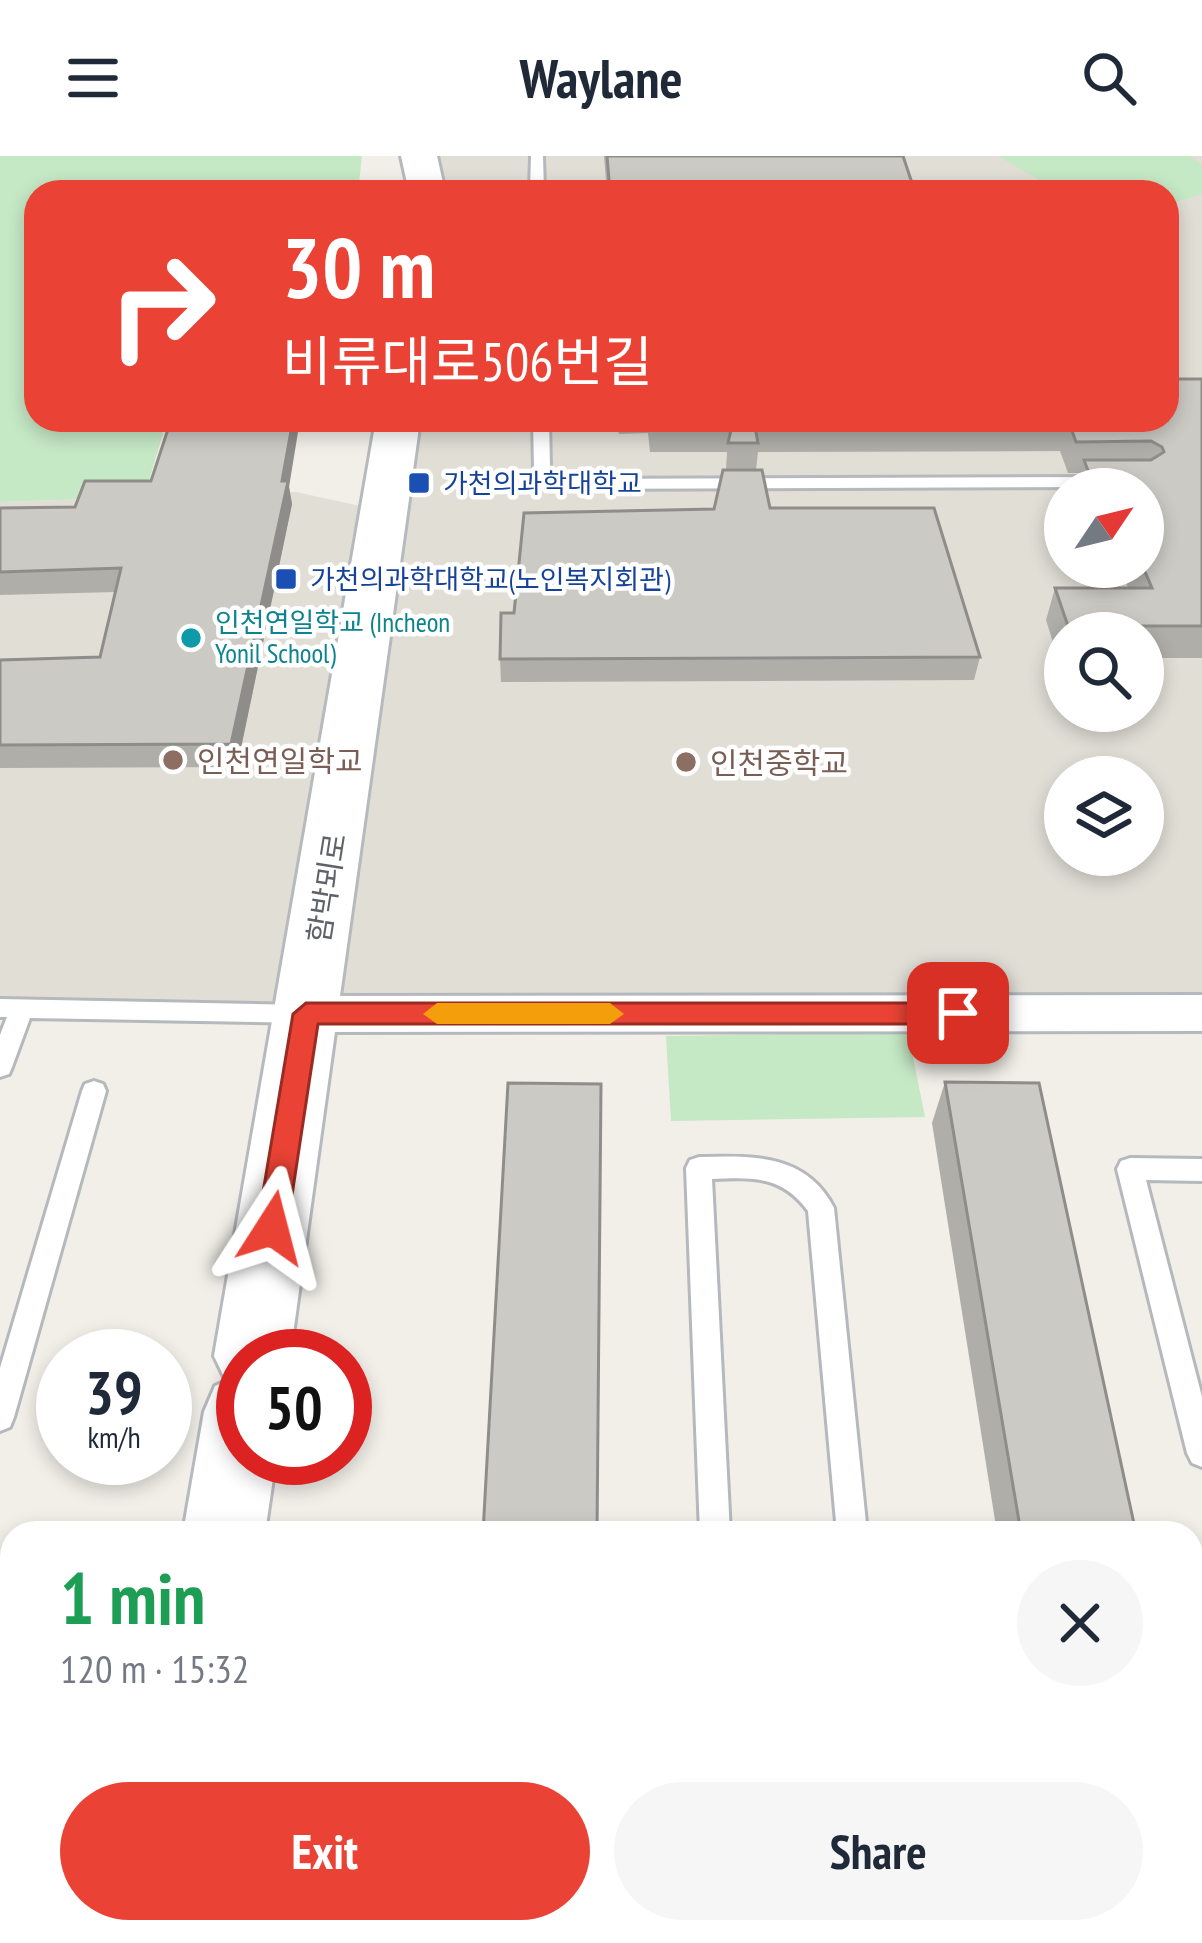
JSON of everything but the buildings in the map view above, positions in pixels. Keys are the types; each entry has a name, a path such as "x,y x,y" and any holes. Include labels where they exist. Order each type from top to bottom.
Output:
{"main road":[{"name":"함박뫼로","path":"256,1329 396,432"},
{"path":"226,1521 232,1485"}],"street":[{"path":"306,1014 1202,1013"}],"lane":[{"path":"541,432 542,469 560,484 1044,482"},
{"path":"0,1067 11,1008 306,1014"},
{"path":"2,1404 94,1090"},
{"path":"714,1521 699,1168 781,1168 804,1182 820,1208 851,1521"},
{"path":"1202,1169 1130,1169 1202,1453"}],"shaded area":[{"path":"419,156 1202,156 1202,1013 0,1008 0,502 296,492 383,511 396,432 1179,432 1179,180 424,180"}],"green space":[{"path":"0,156 362,156 359,180 24,180 24,432 163,432 144,497 0,502"},
{"path":"998,156 1190,156 1202,165 1202,194 1179,201 1179,180 1039,180"},
{"path":"908,1032 925,1117 671,1121 666,1036"}],"slow traffic":[{"path":"437,1014 610,1014"}],"place":[{"name":"가천의과학대학교","path":"419,483"},
{"name":"가천의과학대학교(노인복지회관)","path":"286,579"},
{"name":"인천연일학교 (Incheon Yonil School)","path":"191,638"},
{"name":"인천연일학교","path":"173,760"},
{"name":"인천중학교","path":"686,762"}],"route":[{"path":"272,1228 306,1014 958,1013"}]}
